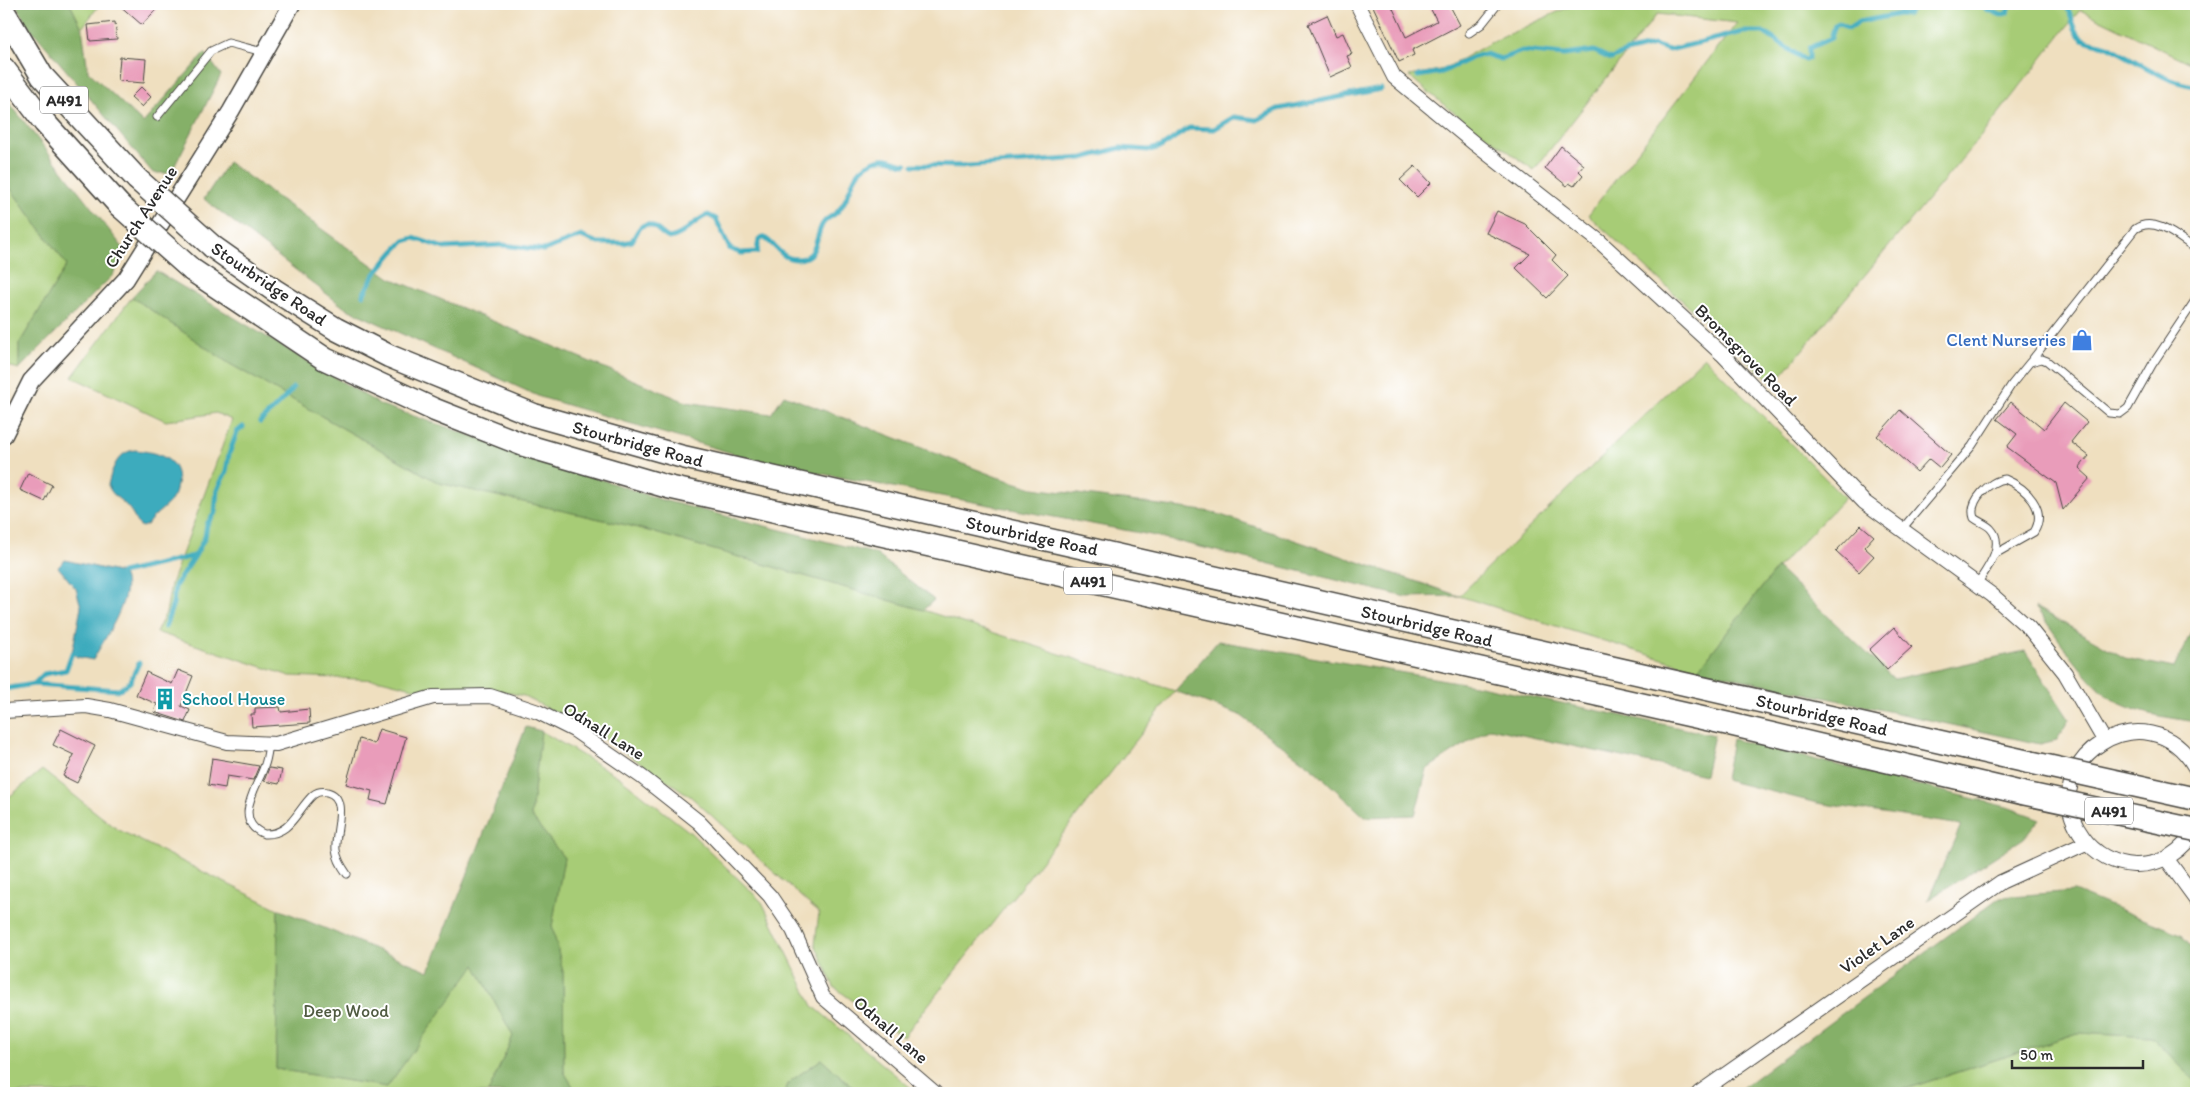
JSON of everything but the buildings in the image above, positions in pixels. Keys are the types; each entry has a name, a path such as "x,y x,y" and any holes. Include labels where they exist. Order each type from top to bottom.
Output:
{"highway":[{"name":"Stourbridge Road","path":"4,12 42,76 137,179 213,247 274,290 336,329 442,380 543,418 683,457 2029,762 2196,798"},
{"name":"Stourbridge Road","path":"4,69 45,123 120,206 192,270 325,359 427,406 524,445 668,487 1729,724 2022,793 2196,829"}],"street":[{"name":"Church Avenue","path":"4,435 30,381 126,279 231,110 292,4"},
{"name":"Bromsgrove Road","path":"1357,4 1391,74 1482,150 1599,241 1722,354 1864,502 1977,584 2029,628 2066,673 2104,740"},
{"name":"Odnall Lane","path":"4,711 86,706 110,710 227,742 269,744 307,736 433,697 490,696 538,712 574,730 642,777 699,822 770,896 793,930 823,997 935,1093"},
{"path":"2196,769 2192,754 2174,744 2153,734 2123,733 2104,740 2082,760 2075,771 2070,788 2071,811 2079,833 2086,843 2102,856 2126,864 2147,864 2166,858 2185,844 2196,829"},
{"name":"Violet Lane","path":"1699,1093 2001,882 2086,843"},
{"path":"2166,858 2196,899"}],"lane":[{"path":"1469,33 1482,24 1498,4"},
{"path":"157,117 211,51 228,43 263,52"},
{"path":"1902,529 1972,446 2012,384 2135,229 2150,223 2157,225 2196,249"},
{"path":"2030,362 2042,359 2109,413 2120,414 2128,408 2152,365 2196,298"},
{"path":"1977,584 1994,554 1996,539 1991,529 1979,522 1972,513 1974,505 1983,491 1995,481 2005,480 2029,496 2038,508 2040,516 2034,532 1994,554"},
{"path":"269,744 265,765 249,801 248,810 252,826 264,834 279,832 297,818 313,796 320,791 329,792 336,796 339,802 340,812 335,839 336,853 347,874"}],"green space":[{"path":"16,4 70,4 82,28 88,71 143,123 205,53 221,75 171,173 153,173 26,23"},
{"path":"70,4 100,4 82,28"},
{"path":"1575,4 2196,4 2196,66 2080,10 1981,136 1774,384 1588,215 1737,23 1657,14 1534,170 1449,109 1409,76 1444,69 1490,43"},
{"path":"4,96 124,249 113,275 19,369 19,344 67,265 4,180"},
{"path":"228,162 390,278 686,402 771,414 784,395 997,477 1033,488 1212,512 1459,596 1406,597 1151,535 769,464 540,397 345,308 204,199"},
{"path":"4,180 67,265 19,344 19,369 4,365"},
{"path":"156,271 381,405 662,500 876,554 934,600 923,610 631,526 439,483 230,364 132,297"},
{"path":"132,297 230,364 439,483 631,526 923,610 1175,691 903,1037 834,987 815,944 819,913 690,796 599,735 524,696 483,687 417,689 381,680 290,676 156,632 166,613 171,584 232,420 216,413 166,421 72,377"},
{"path":"1704,357 1845,498 1777,568 1698,670 1459,596"},
{"path":"1777,568 1894,679 2025,651 2069,719 2057,740 2040,744 1698,670"},
{"path":"2035,607 2125,658 2174,668 2196,622 2196,719 2190,721 2150,714 2130,708 2112,699 2081,669"},
{"path":"1218,641 1480,686 1714,735 1705,775 1490,728 1427,769 1415,815 1365,817 1310,766 1240,715 1175,691"},
{"name":"Deep Wood","path":"526,727 541,731 531,816 564,858 552,926 563,972 564,1072 577,1093 488,1093 513,1036 475,965 387,1087 276,1069 278,909 429,971"},
{"path":"541,731 619,777 691,833 762,902 813,1006 917,1093 867,1093 851,1086 822,1059 789,1082 784,1093 577,1093 564,1072 563,972 552,926 564,858 531,816"},
{"path":"1732,739 2007,807 2040,819 2024,838 1928,900 1961,825 1817,803 1725,780"},
{"path":"42,770 117,829 278,909 276,1069 387,1087 475,964 513,1036 488,1093 4,1093 4,801"},
{"path":"2074,891 2180,934 2196,953 2196,1082 2152,1037 2078,1033 1893,1093 1735,1093 2000,897"},
{"path":"2078,1033 2152,1037 2196,1082 2196,1093 1893,1093"},
{"path":"822,1059 851,1086 867,1093 784,1093 789,1082"}],"water":[{"path":"135,450 166,458 175,468 177,476 175,495 147,525 142,527 137,524 132,512 112,493 108,485 116,462 124,454"},
{"path":"65,560 122,573 125,582 125,592 117,617 93,660 77,657 72,653 81,607 76,589 58,567"}],"waterway":[{"path":"1418,76 1442,72 1471,58 1485,54 1501,59 1522,51 1564,55 1594,51 1611,59 1626,52 1654,45 1669,50 1743,32 1763,32 1805,60 1809,58 1809,48 1831,38 1835,25 1839,23 1848,29 1859,22 1899,14 1907,15 1914,6 1923,4"},
{"path":"1946,4 1957,6 1960,4"},
{"path":"1983,4 1986,9 2001,15 2007,13 2011,4"},
{"path":"2065,4 2079,35 2085,40 2108,46 2162,76 2196,86"},
{"path":"913,165 969,166 1083,158 1120,148 1149,150 1161,147 1189,128 1214,129 1234,117 1257,120 1278,109 1381,89"},
{"path":"363,295 374,275 393,252 404,241 414,238 444,248 503,245 544,250 581,236 598,243 624,243 632,241 638,230 648,224 669,238 675,237 708,215 716,219 730,249 741,253 757,252 759,239 763,237 786,257 804,258 809,256 815,247 824,222 837,212 844,203 856,176 861,170 868,164 881,159 889,159 906,164"},
{"path":"260,422 293,388"},
{"path":"165,627 173,604 175,586 205,537 207,524 215,513 217,490 226,472 229,454 237,432 243,427"},
{"path":"122,573 194,556"},
{"path":"34,684 44,674 66,670 72,653"},
{"path":"4,689 34,684 119,690 130,682 139,663"}],"place":[{"name":"Clent Nurseries","path":"2082,340"},
{"name":"School House","path":"165,699"}]}
